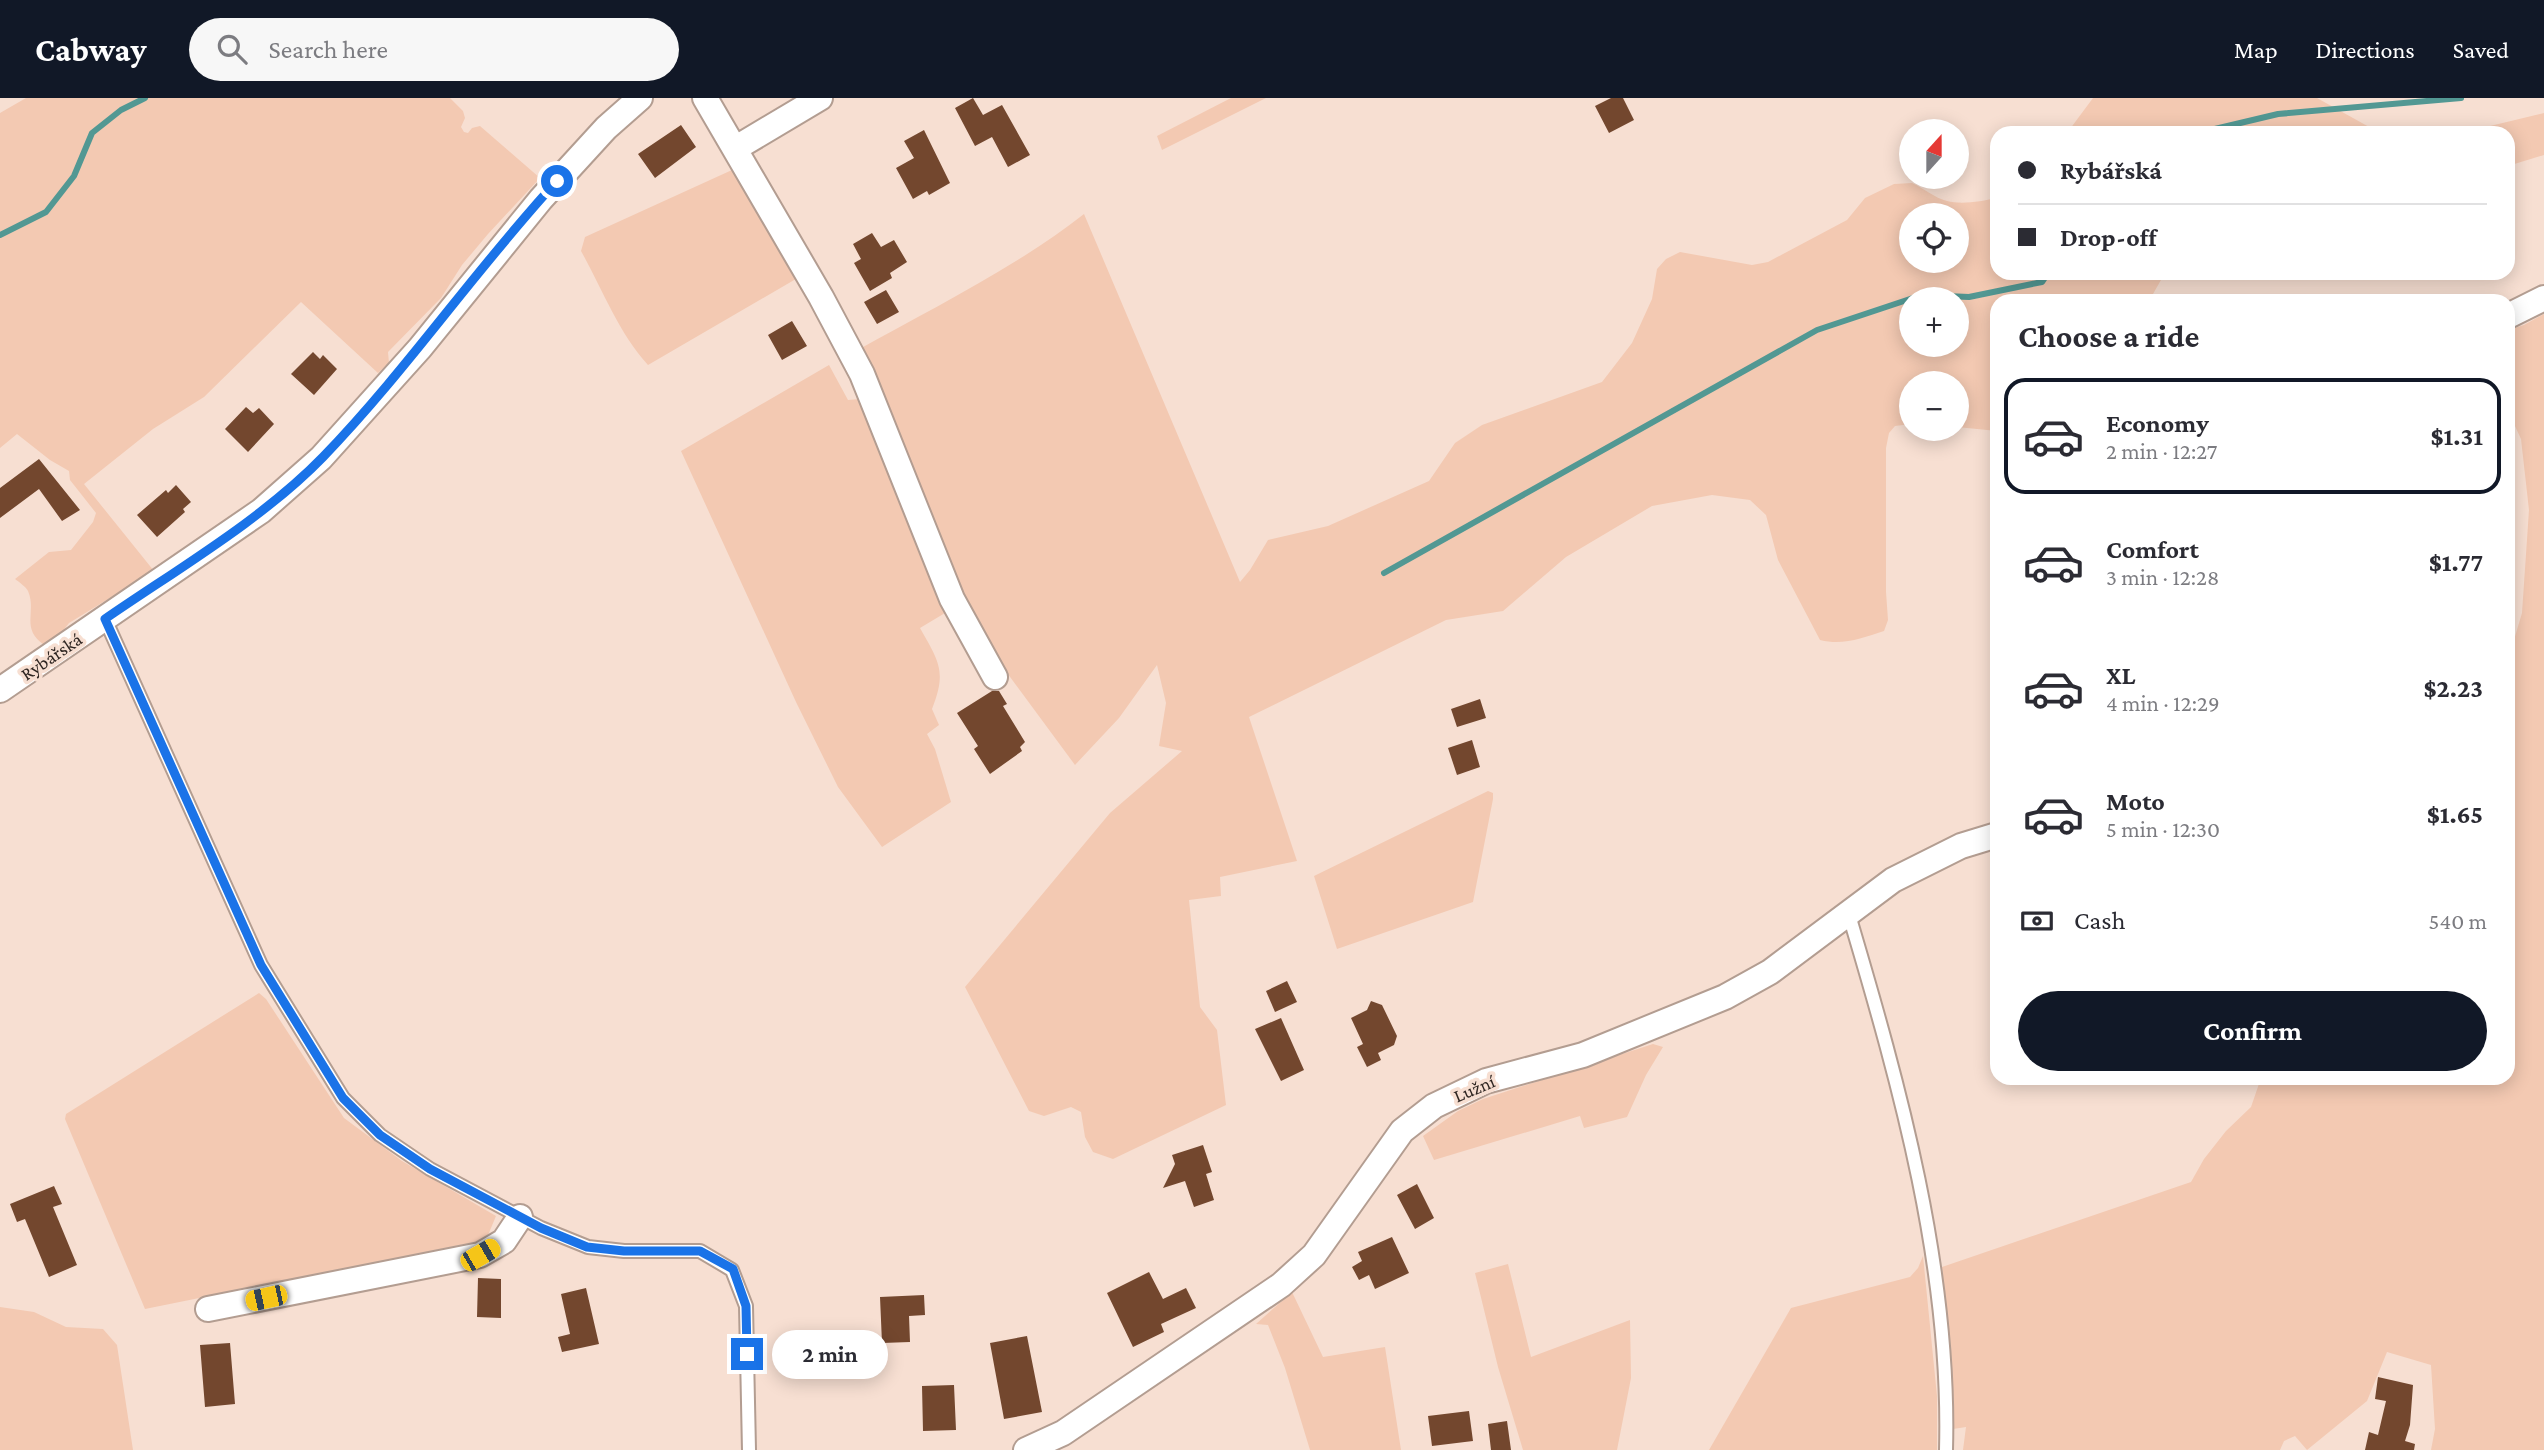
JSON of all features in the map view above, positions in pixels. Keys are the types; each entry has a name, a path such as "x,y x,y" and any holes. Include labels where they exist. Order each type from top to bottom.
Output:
{"street":[{"name":"Rybářská","path":"0,690 261,510 321,458 420,348 541,199 606,128 640,98"},
{"path":"705,98 736,148 862,374 952,599 995,677"},
{"path":"736,148 820,98"},
{"path":"2515,312 2544,298"},
{"name":"Lužní","path":"1026,1450 1063,1433 1281,1285 1314,1255 1402,1131 1434,1106 1486,1081 1583,1055 1724,997 1770,972 1893,880 1961,846 1990,837"},
{"path":"208,1309 480,1255 504,1241 520,1217"}],"lane":[{"path":"105,619 261,965 343,1098 380,1135 430,1169 520,1217 587,1247 624,1251 700,1251 733,1269 746,1306 749,1450"},
{"path":"1849,915 1890,1054 1921,1190 1940,1318 1947,1415 1946,1450"}],"shaded area":[{"path":"26,98 450,98 463,111 465,118 461,127 464,132 468,133 472,128 480,126 540,178 462,265 441,298 388,352 389,363 378,373 301,302 204,397 153,429 84,484 154,571 69,623 59,636 44,645 37,639 31,626 28,591 15,579 49,552 71,550 93,522 96,513 70,480 69,471 17,434 0,448 0,113"},
{"path":"1231,98 1266,98 1162,150 1157,136"},
{"path":"2093,98 2317,98 2367,126 2072,126"},
{"path":"2544,113 2544,155 2515,164 2515,126 2490,126"},
{"path":"732,170 801,276 648,365 619,325 581,251 585,237"},
{"path":"1894,184 1899,184 1899,189 1922,189 1938,198 1953,202 1990,199 1990,280 2161,280 2153,294 1990,294 1990,430 1969,428 1969,371 1899,371 1899,426 1889,433 1886,448 1888,620 1884,631 1845,642 1820,640 1778,560 1766,515 1750,500 1712,495 1652,506 1566,557 1503,611 1446,620 1249,717 1297,861 1220,877 1221,896 1189,900 1200,1007 1217,1030 1226,1105 1113,1159 1093,1152 1085,1137 1081,1112 1071,1107 1044,1116 1029,1111 965,987 1110,813 1182,751 1159,746 1166,703 1157,665 1119,718 1075,765 982,639 856,351 1002,270 1084,214 1240,582 1268,540 1328,526 1429,481 1455,443 1482,425 1602,382 1632,343 1652,299 1657,269 1666,259 1680,252 1752,265 1768,262 1847,220 1865,198"},
{"path":"2544,314 2544,1450 2431,1450 2435,1429 2431,1365 2387,1352 2367,1401 2307,1450 2295,1436 2284,1441 2280,1450 1963,1450 1966,1427 1953,1429 1942,1267 2191,1182 2204,1159 2226,1131 2251,1107 2259,1085 2515,1085 2515,636 2522,613 2529,510 2521,439 2515,426 2515,328"},
{"path":"829,365 848,400 860,399 950,610 920,628 939,667 939,685 932,709 939,725 927,734 935,749 951,802 882,847 838,787 681,451"},
{"path":"1488,791 1493,793 1493,799 1473,902 1337,949 1314,876"},
{"path":"259,993 266,999 344,1118 402,1161 496,1216 486,1240 145,1309 65,1119 66,1114"},
{"path":"1653,1044 1663,1047 1646,1075 1627,1117 1584,1128 1580,1116 1434,1160 1423,1136 1458,1111 1483,1099"},
{"path":"1923,1256 1937,1396 1937,1450 1709,1450 1791,1308 1910,1277"},
{"path":"1508,1264 1531,1357 1630,1320 1631,1378 1617,1450 1523,1450 1498,1367 1475,1273"},
{"path":"1292,1292 1323,1357 1385,1347 1401,1450 1310,1450 1285,1368 1268,1325 1256,1324"},
{"path":"0,1307 34,1312 66,1327 103,1329 117,1345 133,1450 0,1450"}],"building":[{"path":"973,98 983,115 1002,105 1030,155 1008,167 992,137 975,146 955,108"},
{"path":"1611,98 1623,98 1634,120 1609,133 1595,106"},
{"path":"681,125 696,147 655,178 638,154"},
{"path":"924,130 950,183 929,195 927,191 913,199 896,168 914,158 904,141"},
{"path":"872,233 881,247 894,240 907,262 890,273 892,278 870,291 854,263 861,259 853,244"},
{"path":"886,290 899,312 877,324 864,302"},
{"path":"792,321 807,346 782,360 768,335"},
{"path":"313,352 320,359 323,355 337,369 314,395 291,374"},
{"path":"246,407 253,413 259,408 274,424 248,452 225,429"},
{"path":"39,459 80,510 62,521 39,489 0,518 0,488"},
{"path":"176,485 191,502 183,509 185,512 157,537 137,515 166,490 168,493"},
{"path":"992,691 999,691 1007,704 1003,706 1025,742 1020,747 1022,751 990,774 974,749 978,746 957,713"},
{"path":"1480,699 1486,718 1457,727 1451,709"},
{"path":"1472,740 1480,767 1457,775 1448,748"},
{"path":"1287,981 1297,1002 1275,1012 1266,991"},
{"path":"1371,1001 1382,1005 1397,1036 1394,1045 1378,1053 1381,1060 1367,1067 1357,1047 1363,1044 1351,1018 1367,1010"},
{"path":"1281,1018 1304,1070 1281,1081 1255,1029"},
{"path":"1203,1145 1212,1172 1206,1174 1214,1200 1194,1207 1185,1181 1163,1188 1175,1164 1172,1155"},
{"path":"1417,1184 1434,1218 1415,1229 1397,1195"},
{"path":"54,1186 62,1204 53,1207 77,1265 49,1277 25,1219 17,1222 10,1204"},
{"path":"1392,1237 1409,1273 1375,1289 1369,1275 1359,1280 1352,1267 1362,1261 1358,1252"},
{"path":"1149,1272 1163,1299 1186,1288 1196,1308 1161,1324 1164,1332 1133,1347 1107,1293"},
{"path":"478,1278 501,1279 501,1318 477,1317"},
{"path":"586,1288 599,1344 562,1352 558,1337 570,1334 561,1294"},
{"path":"924,1295 925,1315 909,1316 910,1342 882,1343 880,1297"},
{"path":"1027,1336 1042,1412 1004,1419 990,1343"},
{"path":"230,1343 235,1404 205,1407 200,1345"},
{"path":"2378,1377 2413,1385 2410,1425 2405,1441 2415,1444 2414,1450 2365,1450 2369,1432 2378,1435 2386,1401 2375,1399"},
{"path":"954,1385 956,1430 923,1431 922,1386"},
{"path":"1469,1411 1473,1441 1432,1446 1428,1416"},
{"path":"1507,1421 1511,1450 1491,1450 1488,1424"}],"waterway":[{"path":"0,235 46,212 74,176 92,133 121,110 145,98"},
{"path":"2227,126 2278,114 2461,98"},
{"path":"1384,573 1817,330 1922,295 1969,297 2043,280"}],"route":[{"path":"557,181 420,348 321,458 261,510 105,619 261,965 343,1098 380,1135 430,1169 541,1228 587,1247 624,1251 700,1251 733,1269 746,1306 747,1354"}]}
